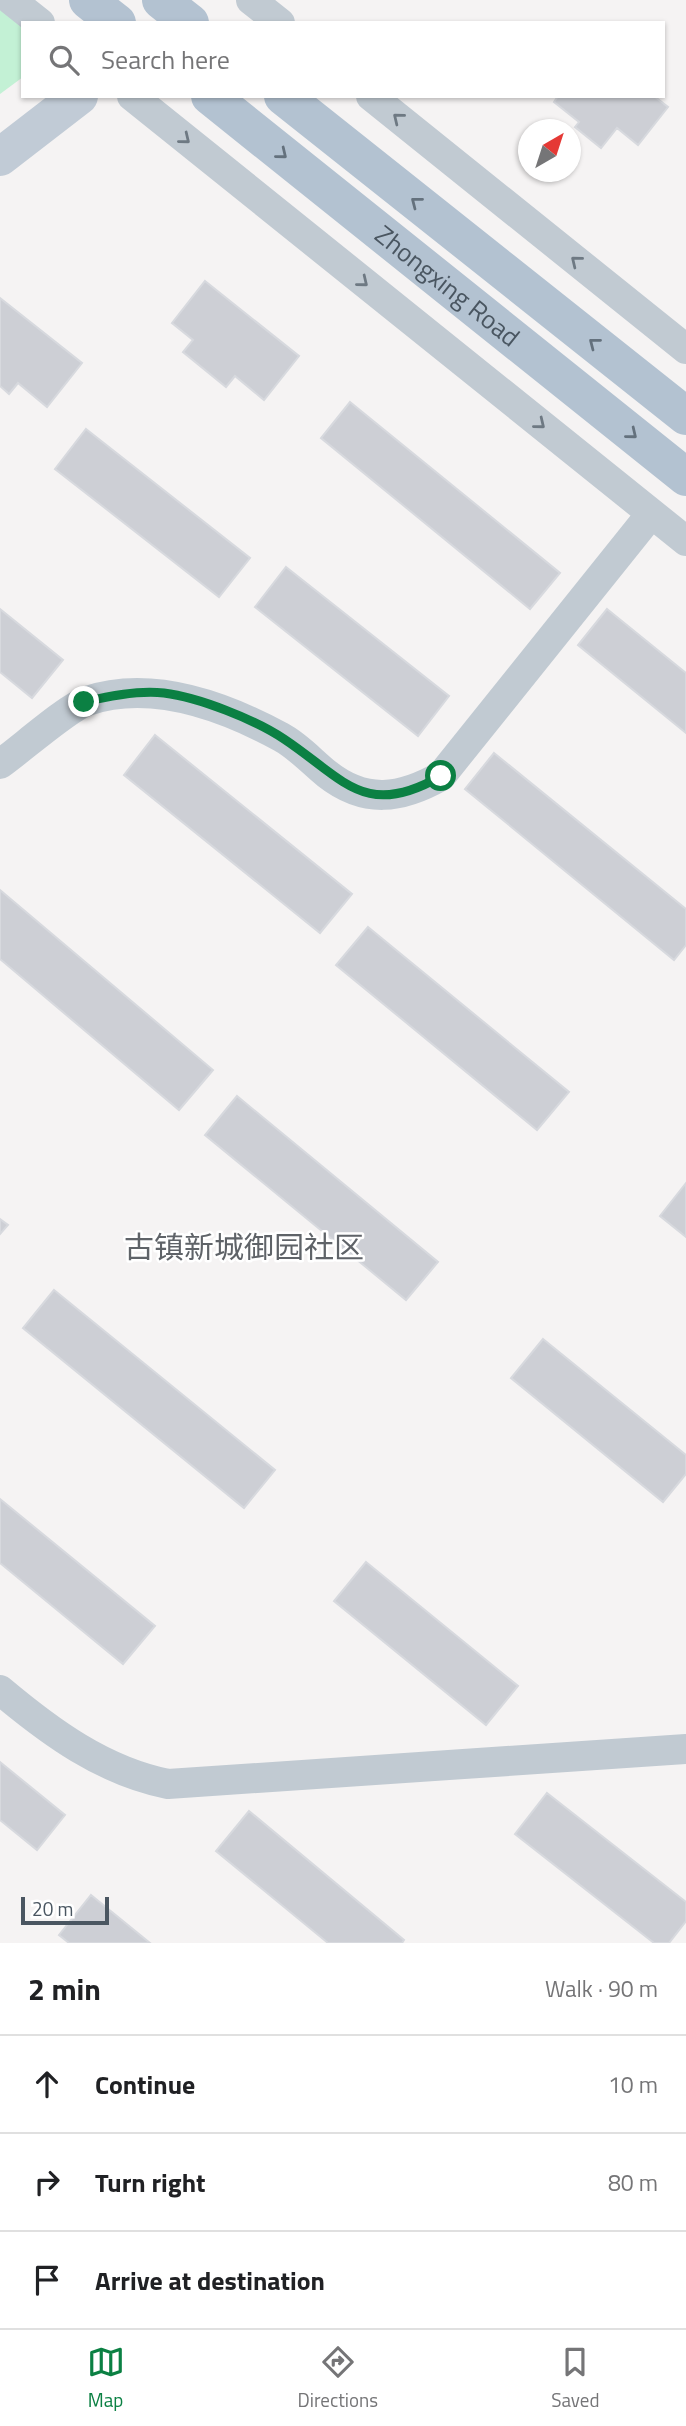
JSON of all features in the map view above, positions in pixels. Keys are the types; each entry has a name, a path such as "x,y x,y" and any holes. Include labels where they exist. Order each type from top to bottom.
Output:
{"main road":[{"path":"88,0 114,21"},
{"path":"0,157 76,98"},
{"name":"Zhongxing Road","path":"212,98 686,477"},
{"name":"Zhongxing Road","path":"286,98 686,416"}],"street":[{"path":"10,0 37,21"},
{"path":"251,0 277,21"},
{"path":"134,98 686,541"},
{"path":"373,98 686,349"},
{"path":"0,764 84,702 113,695 164,693 220,709 283,738 349,788 389,796 414,791 441,776 651,514"},
{"path":"0,1690 26,1712 105,1765 136,1778 168,1784 686,1749"}],"green space":[{"path":"0,0 21,23 21,78 0,94"}],"building":[{"path":"557,98 657,98 668,107 638,145 617,128 601,148 581,132 581,119 575,119 554,102"},
{"path":"205,281 299,356 264,400 235,376 226,387 183,352 193,340 172,323"},
{"path":"0,298 82,363 47,407 18,383 9,394 0,386"},
{"path":"350,402 560,573 530,609 321,438"},
{"path":"86,429 250,558 219,597 55,469"},
{"path":"286,567 449,696 418,736 255,607"},
{"path":"0,609 63,660 32,698 0,672"},
{"path":"607,609 686,673 686,733 578,645"},
{"path":"155,735 352,894 320,933 124,775"},
{"path":"494,753 686,909 686,945 674,960 465,789"},
{"path":"0,890 213,1070 179,1110 0,959"},
{"path":"368,927 569,1092 537,1130 336,965"},
{"path":"237,1096 438,1262 406,1300 205,1135"},
{"path":"686,1183 686,1237 660,1216"},
{"path":"0,1219 8,1225 0,1234"},
{"path":"54,1290 275,1470 244,1508 23,1328"},
{"path":"543,1339 686,1455 686,1474 663,1502 511,1378"},
{"path":"0,1499 155,1626 123,1664 0,1563"},
{"path":"366,1562 518,1686 486,1725 334,1601"},
{"path":"0,1762 65,1815 37,1850 0,1820"},
{"path":"547,1793 686,1902 686,1921 669,1943 654,1943 515,1834"},
{"path":"249,1811 404,1940 402,1943 328,1943 216,1851"},
{"path":"91,1895 150,1943 69,1943 59,1935"}],"district":[{"name":"古镇新城御园社区","path":"244,1248"}],"route":[{"path":"84,702 113,695 164,693 220,709 283,738 349,788 389,796 414,791 441,776"}]}
